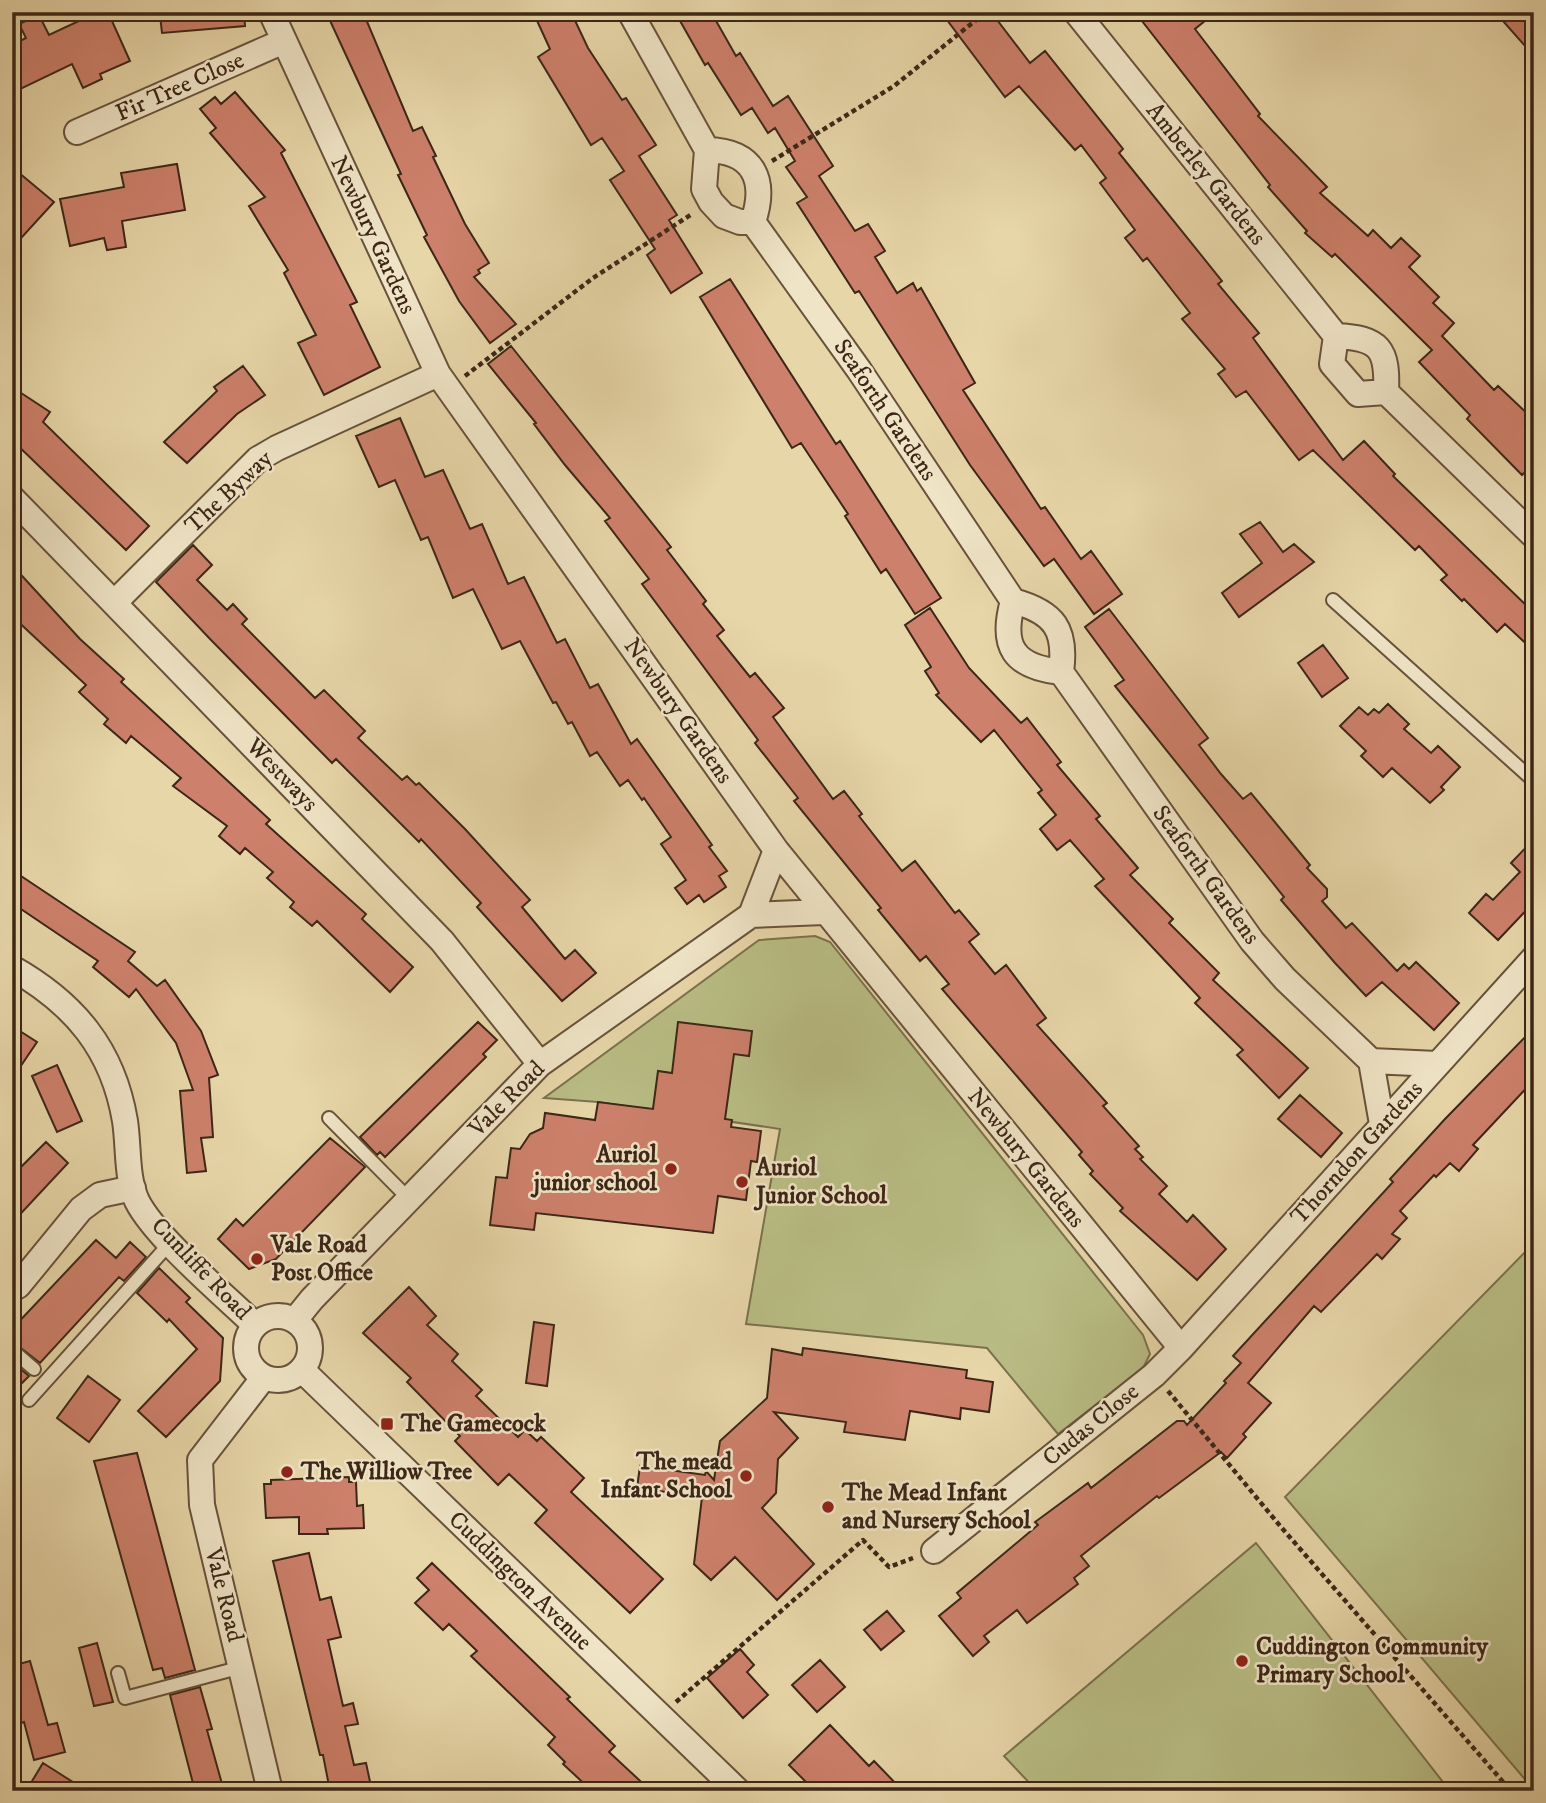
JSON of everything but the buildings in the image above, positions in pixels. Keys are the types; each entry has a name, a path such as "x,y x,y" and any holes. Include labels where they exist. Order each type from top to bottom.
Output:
{"street":[{"name":"Newbury Gardens","path":"271,12 438,374 776,850 1181,1348"},
{"path":"630,12 707,150 704,189 710,202 724,216 740,222 753,222 760,200 754,171 743,158 728,150 707,150"},
{"name":"Amberley Gardens","path":"1076,12 1336,335"},
{"name":"Fir Tree Close","path":"77,132 284,41"},
{"name":"Seaforth Gardens","path":"753,222 859,370 1013,601"},
{"path":"1386,392 1358,394 1345,381 1332,364 1336,335 1363,337 1377,348 1387,363 1386,392 1534,536"},
{"name":"The Byway","path":"115,602 258,459 277,447 438,374"},
{"name":"Westways","path":"12,498 442,941 540,1064"},
{"path":"1013,601 1042,610 1055,623 1063,642 1061,672 1038,669 1023,663 1008,636 1013,601"},
{"name":"Seaforth Gardens","path":"1061,672 1252,940 1284,979 1371,1061"},
{"path":"776,850 751,915 824,912"},
{"name":"Vale Road","path":"295,1320 540,1064 751,915"},
{"name":"Thorndon Gardens","path":"1181,1348 1534,958"},
{"name":"Cunliffe Road","path":"12,968 53,994 78,1017 102,1050 125,1120 133,1188 138,1202 171,1242 255,1325"},
{"path":"1382,1124 1371,1061 1437,1064"},
{"path":"12,1289 18,1286 80,1209 100,1195 133,1188"},
{"path":"271,1317 295,1320 309,1340 310,1351 303,1370 284,1379 264,1377 250,1362 247,1352 247,1342 255,1325 271,1317"},
{"name":"Cudas Close","path":"933,1551 1154,1375 1181,1348"},
{"name":"Cuddington Avenue","path":"303,1370 738,1791"},
{"name":"Vale Road","path":"264,1377 200,1460 202,1505 270,1791"}],"lane":[{"path":"1333,600 1534,781"},
{"path":"329,1118 408,1199"},
{"path":"29,1400 171,1242"},
{"path":"12,1350 34,1369"},
{"path":"118,1673 125,1698 242,1667"}],"path":[{"path":"1154,1375 1281,1527 1511,1791"},
{"path":"660,1717 863,1540 889,1567 933,1551"}],"green space":[{"name":"Auriol Junior School","path":"815,936 830,942 1143,1335 1150,1354 1143,1368 1058,1434 987,1348 746,1324 780,1129 598,1102 544,1098 759,940"},
{"path":"1534,1243 1534,1790 1285,1497"},
{"name":"Cuddington Community Primary School","path":"1256,1543 1450,1791 1037,1791 1004,1756"}],"place":[{"name":"Auriol junior school","path":"671,1169"},
{"name":"Auriol Junior School","path":"742,1182"},
{"name":"Vale Road Post Office","path":"257,1259"},
{"name":"The Gamecock","path":"387,1424"},
{"name":"The Williow Tree","path":"287,1472"},
{"name":"The mead Infant School","path":"746,1476"},
{"name":"The Mead Infant and Nursery School","path":"828,1507"},
{"name":"Cuddington Community Primary School","path":"1242,1661"}]}
